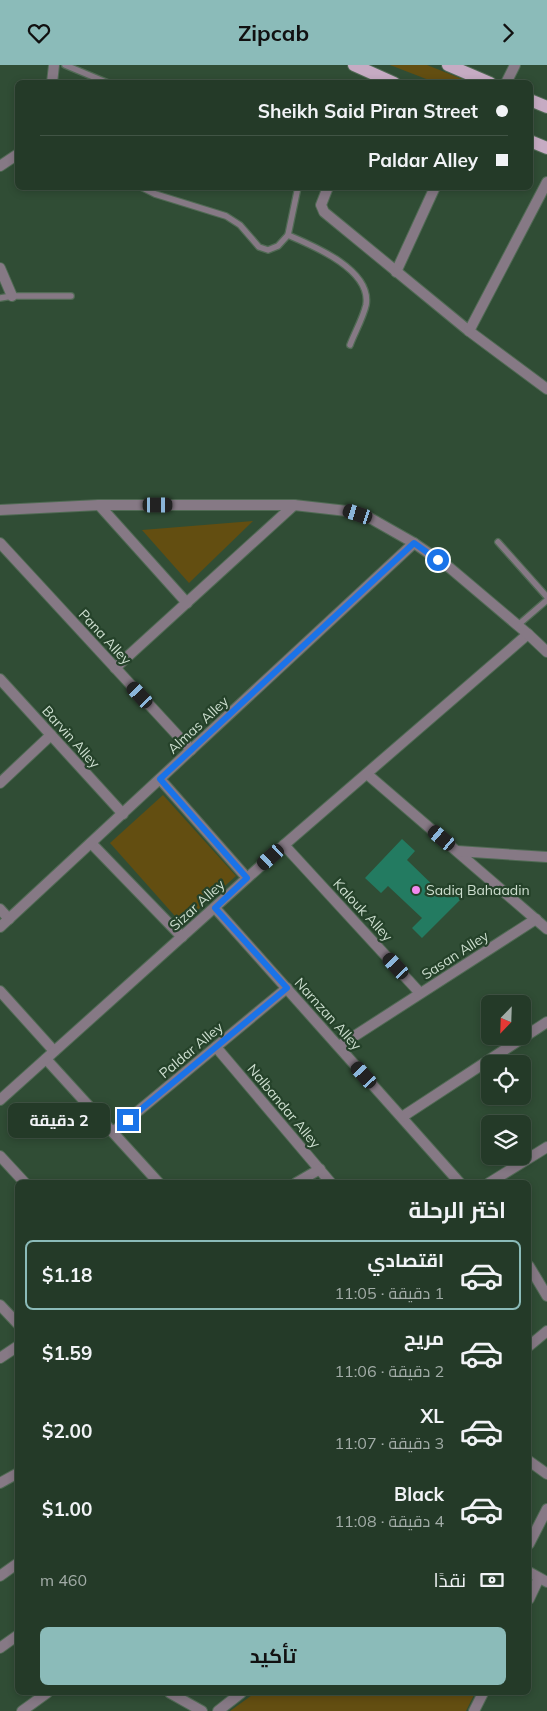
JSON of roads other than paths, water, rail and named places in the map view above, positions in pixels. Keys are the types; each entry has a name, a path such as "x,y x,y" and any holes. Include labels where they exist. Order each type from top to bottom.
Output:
{"main road":[{"path":"354,65 374,79"},
{"path":"448,65 483,80"},
{"path":"533,101 547,107"},
{"path":"533,142 547,148"}],"street":[{"path":"52,80 54,65"},
{"path":"508,80 515,65"},
{"path":"0,166 15,156"},
{"path":"469,331 547,182"},
{"path":"327,190 322,205 324,212 469,331 547,389"},
{"path":"396,272 434,190"},
{"path":"0,268 12,297"},
{"path":"99,505 187,603"},
{"path":"0,510 99,505 294,505 354,513 370,518 414,543 450,568 547,652"},
{"path":"115,668 294,505"},
{"name":"Pana Alley","path":"0,543 191,750"},
{"name":"Almas Alley","path":"0,927 414,543"},
{"name":"Sizar Alley","path":"0,1100 284,845 528,634"},
{"name":"Barvin Alley","path":"0,679 123,814"},
{"path":"0,783 51,735"},
{"path":"367,774 547,929"},
{"path":"160,779 247,878"},
{"path":"91,843 182,937"},
{"name":"Kalouk Alley","path":"284,845 420,993"},
{"path":"457,851 547,857"},
{"name":"Narnzan Alley","path":"215,908 457,1180"},
{"path":"0,909 9,919"},
{"name":"Sasan Alley","path":"339,1047 536,919"},
{"name":"Paldar Alley","path":"113,1133 287,988"},
{"path":"0,991 54,1051"},
{"path":"402,1117 547,1022"},
{"name":"Nalbandar Alley","path":"216,1047 329,1180"},
{"path":"46,1059 156,1180"},
{"path":"494,1180 547,1147"},
{"path":"0,1156 22,1180"},
{"path":"301,1180 320,1169"},
{"path":"531,1274 547,1296"},
{"path":"0,1305 15,1321"},
{"path":"531,1344 547,1331"},
{"path":"538,1339 547,1347"},
{"path":"0,1359 15,1348"},
{"path":"531,1462 547,1474"},
{"path":"0,1483 15,1475"},
{"path":"531,1540 547,1509"},
{"path":"0,1576 15,1565"},
{"path":"531,1573 543,1580 531,1596"},
{"path":"0,1648 15,1637"},
{"path":"22,1711 44,1695"},
{"path":"174,1695 202,1711"},
{"path":"218,1711 238,1695"},
{"path":"474,1711 482,1695"}],"lane":[{"path":"66,65 101,80"},
{"path":"147,190 226,216 240,225 259,247 268,250 278,246 288,235 297,190"},
{"path":"288,235 318,248 347,266 365,289 366,305 350,345"},
{"path":"0,298 71,296"},
{"path":"498,542 547,599 518,625"}],"place":[{"name":"Sadiq Bahaadin","path":"416,890"}]}
